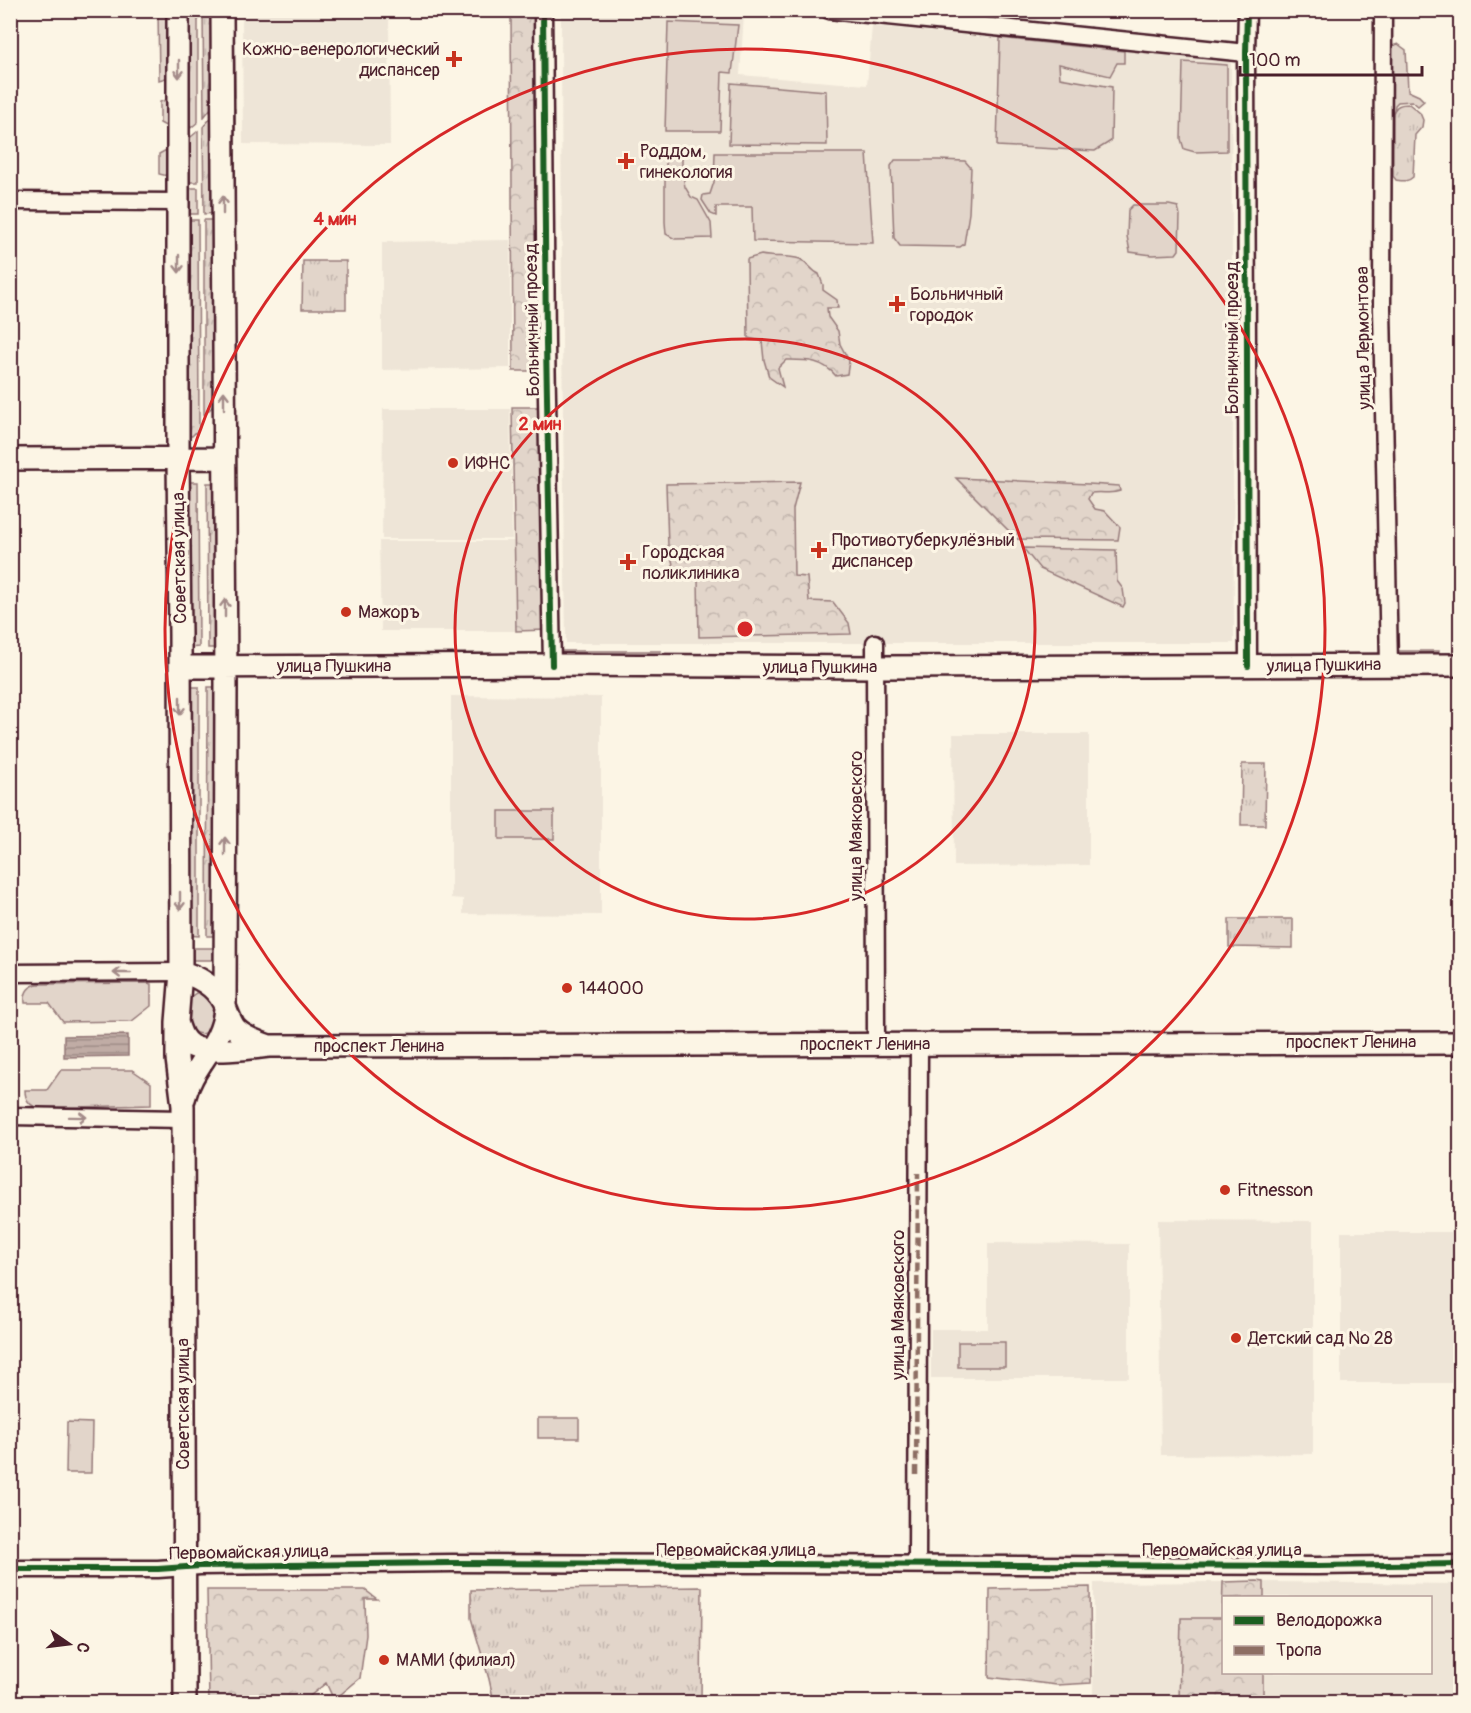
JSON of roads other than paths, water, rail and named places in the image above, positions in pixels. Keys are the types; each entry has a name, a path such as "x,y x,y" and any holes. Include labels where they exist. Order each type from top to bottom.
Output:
{"main road":[{"name":"Советская улица","path":"178,10 180,972 177,1059 183,1112 185,1702"},
{"path":"210,1049 222,1030 225,1009 222,10"},
{"path":"10,459 224,458"},
{"name":"улица Пушкина","path":"180,667 1461,665"},
{"path":"180,972 193,976 211,987"},
{"path":"179,995 197,985 211,987"},
{"name":"проспект Ленина","path":"211,987 219,995 236,1029 255,1041 269,1046"},
{"name":"проспект Ленина","path":"177,1022 180,1034 191,1046 198,1049 243,1050 269,1046 1461,1042"},
{"name":"Советская улица","path":"183,1112 191,1078 210,1049"}],"street":[{"name":"Больничный проезд","path":"543,10 552,665"},
{"path":"829,10 1245,53"},
{"name":"Больничный проезд","path":"1247,10 1245,53 1248,666"},
{"name":"улица Лермонтова","path":"1383,10 1382,308 1389,665"},
{"path":"10,201 179,202"},
{"name":"улица Маяковского","path":"875,643 876,1044"},
{"path":"10,973 180,972"},
{"name":"улица Маяковского","path":"917,1565 919,1044"},
{"path":"10,1116 183,1112"},
{"name":"Первомайская улица","path":"10,1569 452,1563 1317,1566 1461,1564"}],"place":[{"name":"Кожно-венерологический диспансер","path":"454,59"},
{"name":"Роддом, гинекология","path":"626,161"},
{"name":"Больничный городок","path":"897,304"},
{"name":"ИФНС","path":"453,463"},
{"name":"Противотуберкулёзный диспансер","path":"819,550"},
{"name":"Городская поликлиника","path":"628,562"},
{"name":"Мажоръ","path":"346,612"},
{"name":"144000","path":"567,988"},
{"name":"Fitnesson","path":"1225,1190"},
{"name":"Детский сад № 28","path":"1236,1338"},
{"name":"МАМИ (филиал)","path":"384,1660"}]}
